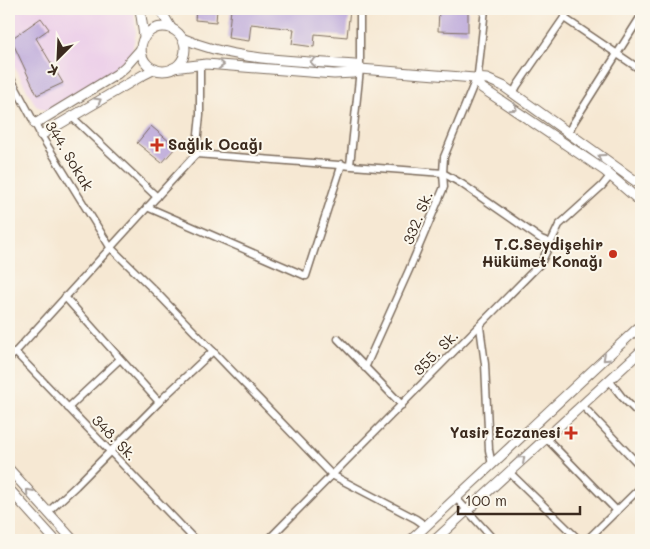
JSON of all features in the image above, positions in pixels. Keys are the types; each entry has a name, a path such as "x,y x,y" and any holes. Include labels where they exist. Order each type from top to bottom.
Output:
{"street":[{"path":"35,124 117,74 129,64 141,49 144,36 140,9"},
{"path":"160,9 170,28"},
{"path":"350,165 360,69 360,9"},
{"name":"332. Sk.","path":"365,368 406,279 444,187 444,157 477,76 485,9"},
{"path":"513,94 570,9"},
{"path":"569,133 572,125 641,16"},
{"path":"564,18 641,70"},
{"path":"144,36 155,28 164,26 176,31 182,38 185,46 184,55 180,63 173,68"},
{"path":"182,38 226,53 274,59 355,65 360,69 467,77 477,76 487,79 503,86 641,185"},
{"path":"141,49 145,62 156,70"},
{"path":"41,135 143,75 156,70 164,71 200,65 269,68 334,74 354,73 360,69"},
{"path":"9,359 196,154 200,115 200,65"},
{"name":"344. Sokak","path":"9,75 41,135 110,248 213,351 332,475 426,526"},
{"path":"477,76 482,88 526,116 611,176 641,202"},
{"path":"72,117 157,197"},
{"path":"196,154 443,173 541,239 550,242"},
{"path":"147,207 306,276 342,164"},
{"name":"355. Sk.","path":"268,540 541,263 559,225 611,176"},
{"path":"64,297 159,402"},
{"path":"411,540 641,325"},
{"path":"480,326 485,364 489,450 492,465"},
{"path":"338,339 402,405"},
{"path":"48,512 213,351"},
{"path":"435,540 641,351"},
{"name":"348. Sk.","path":"15,352 195,540"},
{"path":"68,408 120,359"},
{"path":"609,380 622,397 641,416"},
{"path":"582,405 641,466"},
{"path":"546,438 617,511"},
{"path":"9,470 73,540"},
{"path":"509,472 579,540"},
{"path":"587,540 641,487"},
{"path":"9,490 55,540"},
{"path":"456,498 494,540"},
{"path":"593,534 600,540"}],"shaded area":[{"path":"9,9 134,9 136,33 131,55 115,71 48,111 36,106 9,57"}],"building":[{"path":"196,9 217,9 216,22 195,20"},
{"path":"231,9 350,9 347,37 315,34 314,47 292,44 294,29 251,24 249,41 228,38"},
{"path":"439,9 468,9 468,32 438,31"},
{"path":"41,18 49,29 36,38 63,83 37,95 11,39"},
{"name":"Sağlık Ocağı","path":"151,126 176,147 162,163 137,143"}],"place":[{"name":"Sağlık Ocağı","path":"157,145"},
{"name":"T.C.Seydişehir Hükümet Konağı","path":"613,254"},
{"name":"Yasir Eczanesi","path":"571,433"}]}
